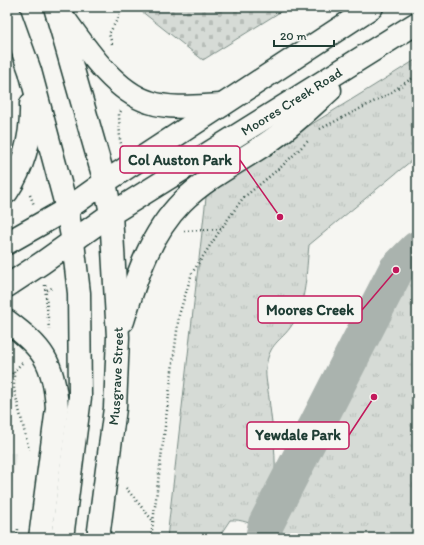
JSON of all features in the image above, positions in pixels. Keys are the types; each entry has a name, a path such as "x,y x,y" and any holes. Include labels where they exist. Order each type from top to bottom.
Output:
{"main road":[{"path":"7,7 30,71 67,209 73,242 79,293 80,397 62,538"},
{"path":"56,7 89,54 133,96 150,103 167,105 222,105"},
{"name":"Musgrave Street","path":"56,7 105,182 111,214 118,337 115,408 98,538"},
{"path":"7,244 67,209 105,182 372,7"},
{"name":"Moores Creek Road","path":"7,286 138,196 384,45 417,23"},
{"path":"118,337 136,280 148,251 160,231 182,202 205,184 269,142 384,45"},
{"path":"7,192 13,182 25,152 32,125 30,71"},
{"path":"7,320 37,345 53,374 56,392 58,408 40,538"}],"path":[{"path":"112,28 124,7"},
{"path":"315,134 320,129 387,95 417,75"},
{"path":"123,149 120,140 119,114 125,105"},
{"path":"151,538 179,315 192,273 243,198 281,167 309,139"},
{"path":"183,231 221,229"},
{"path":"45,281 47,290 49,331"},
{"path":"47,290 54,287"},
{"path":"7,380 24,361"},
{"path":"14,371 14,388 29,450 28,458"},
{"path":"108,466 153,521"},
{"path":"17,538 19,523"}],"shaded area":[{"path":"7,453 16,453 7,523"}],"green space":[{"path":"136,7 288,7 203,60"},
{"path":"417,59 417,156 309,245 305,286 301,306 292,325 273,347 268,359 266,375 274,447 275,481 273,498 261,527 242,521 230,520 218,538 167,538 207,189"},
{"path":"417,249 417,538 263,538 266,524 396,270"}],"waterway":[{"path":"263,538 266,524 396,270 417,249"}],"place":[{"name":"Col Auston Park","path":"280,217"},
{"name":"Moores Creek","path":"396,270"},
{"name":"Yewdale Park","path":"374,397"}]}
